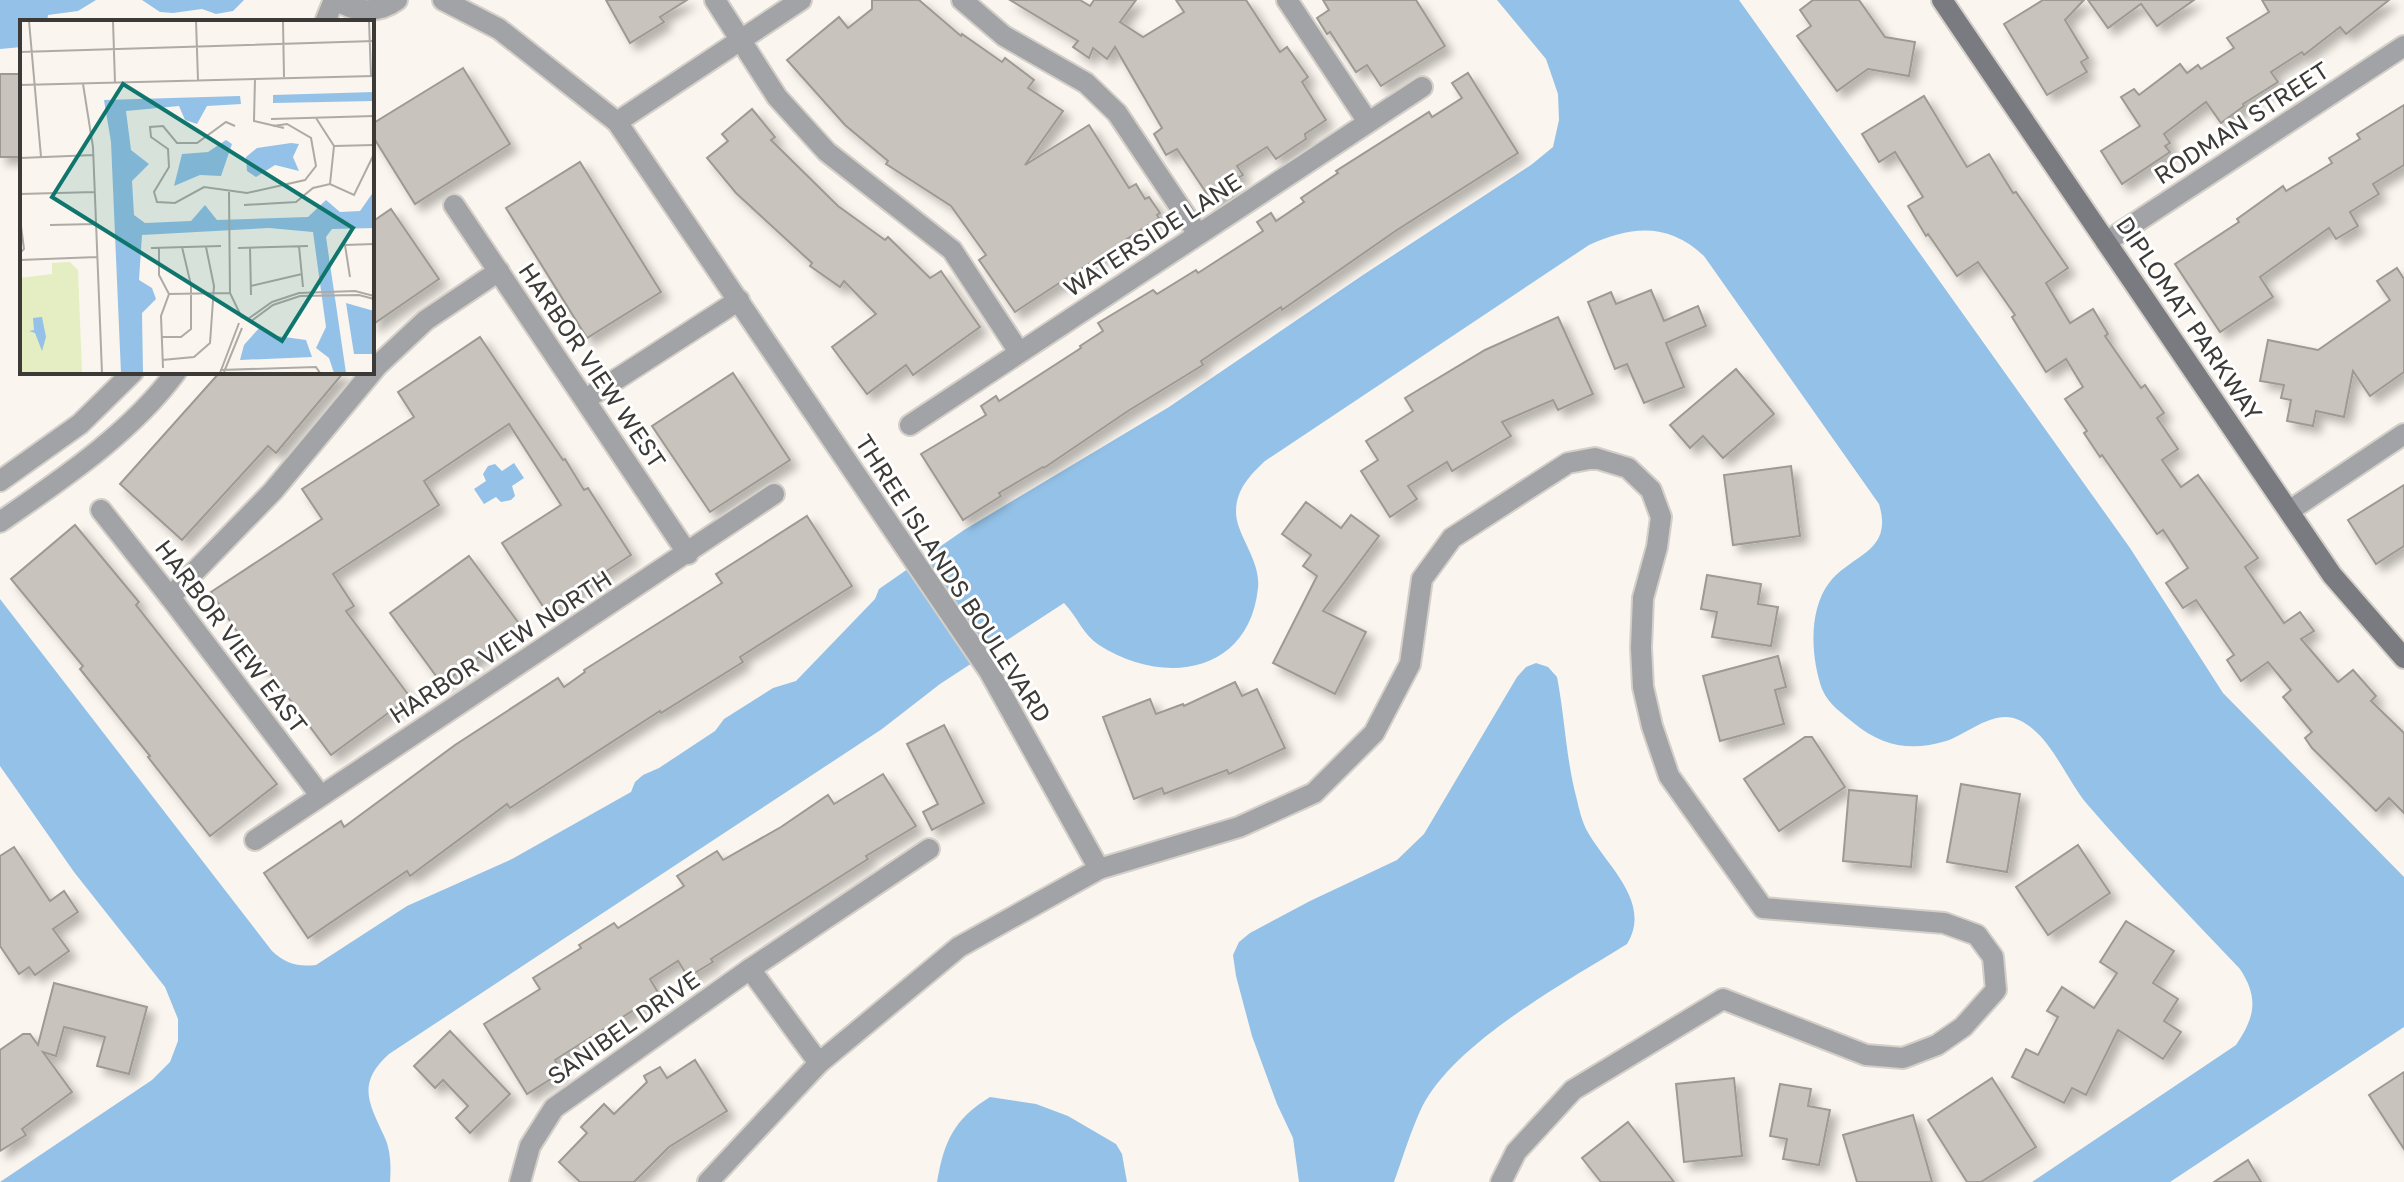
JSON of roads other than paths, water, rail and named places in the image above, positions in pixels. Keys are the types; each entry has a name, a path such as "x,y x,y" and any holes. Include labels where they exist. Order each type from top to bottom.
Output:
{"street":[{"path":"326,20 335,0 359,16 397,0"},
{"name":"THREE ISLANDS BOULEVARD","path":"443,0 499,29 617,122 989,671 1099,869"},
{"path":"715,0 777,97 827,152 952,250 1019,352"},
{"path":"617,122 801,0"},
{"path":"962,0 1004,36 1086,83 1117,113 1198,234"},
{"path":"1287,0 1368,122"},
{"name":"DIPLOMAT PARKWAY","path":"1950,3 2106,242 2332,575 2404,658"},
{"name":"RODMAN STREET","path":"2106,242 2404,46"},
{"name":"WATERSIDE LANE","path":"910,425 1422,87"},
{"name":"HARBOR VIEW WEST","path":"454,205 688,554"},
{"path":"374,370 426,320 499,271"},
{"path":"586,399 739,300"},
{"path":"0,481 80,424 131,374"},
{"path":"0,522 108,443 174,374"},
{"path":"170,597 273,491 370,374"},
{"path":"2289,511 2404,434"},
{"path":"708,1182 819,1063 959,947 1099,869 1239,827 1314,793 1374,733 1410,664 1422,579 1452,538 1568,463 1595,458 1628,468 1651,490 1661,517 1657,547 1643,598 1641,648 1643,687 1669,776 1763,908 1944,923 1977,935 1993,957 1996,990 1963,1027 1937,1045 1903,1058 1866,1055 1723,999 1573,1090 1516,1152 1501,1182"},
{"name":"HARBOR VIEW NORTH","path":"255,840 774,494"},
{"name":"HARBOR VIEW EAST","path":"101,510 320,795"},
{"name":"SANIBEL DRIVE","path":"520,1182 530,1146 554,1108 750,969 929,849"},
{"path":"750,969 819,1063"}],"water":[{"path":"0,0 96,0 78,11 48,15 47,20 20,20 20,47 0,49"},
{"path":"142,0 244,0 233,11 216,14 202,9 160,12"},
{"path":"1497,0 1739,0 2130,548 2223,693 2404,877 2404,1027 2170,1182 2032,1182 2236,1045 2251,1016 2252,998 2246,979 2087,804 2049,746 2030,727 2010,717 2000,717 1946,741 1921,746 1898,745 1865,731 1828,700 1818,677 1814,649 1818,607 1822,594 1838,573 1876,543 1882,520 1879,504 1704,256 1677,237 1634,231 1589,245 1259,467 1241,490 1236,512 1256,568 1258,588 1251,617 1238,639 1220,655 1199,664 1175,668 1149,666 1124,658 1093,641 1064,603 940,684 882,729 389,1054 372,1075 369,1094 388,1149 390,1182 0,1182 152,1080 170,1062 178,1041 178,1019 165,987 74,872 0,766 0,599 272,951 292,964 316,965 407,906 512,859 631,792 635,782 643,775 715,731 724,719 773,688 796,681 875,599 879,589 964,530 1169,407 1531,165 1553,147 1559,120 1558,94 1546,59"},
{"path":"514,463 524,478 512,486 515,496 501,502 496,497 484,504 474,489 486,481 483,474 488,466 495,464 502,471"},
{"path":"1536,663 1548,667 1557,677 1570,770 1585,826 1630,898 1634,913 1627,944 1514,1015 1459,1059 1422,1107 1394,1182 1299,1182 1293,1138 1252,1036 1233,955 1239,942 1250,933 1397,860 1424,834 1517,677 1526,667"},
{"path":"990,1097 1036,1104 1068,1116 1116,1144 1122,1154 1127,1182 937,1182 943,1155 953,1132 968,1114"}]}
